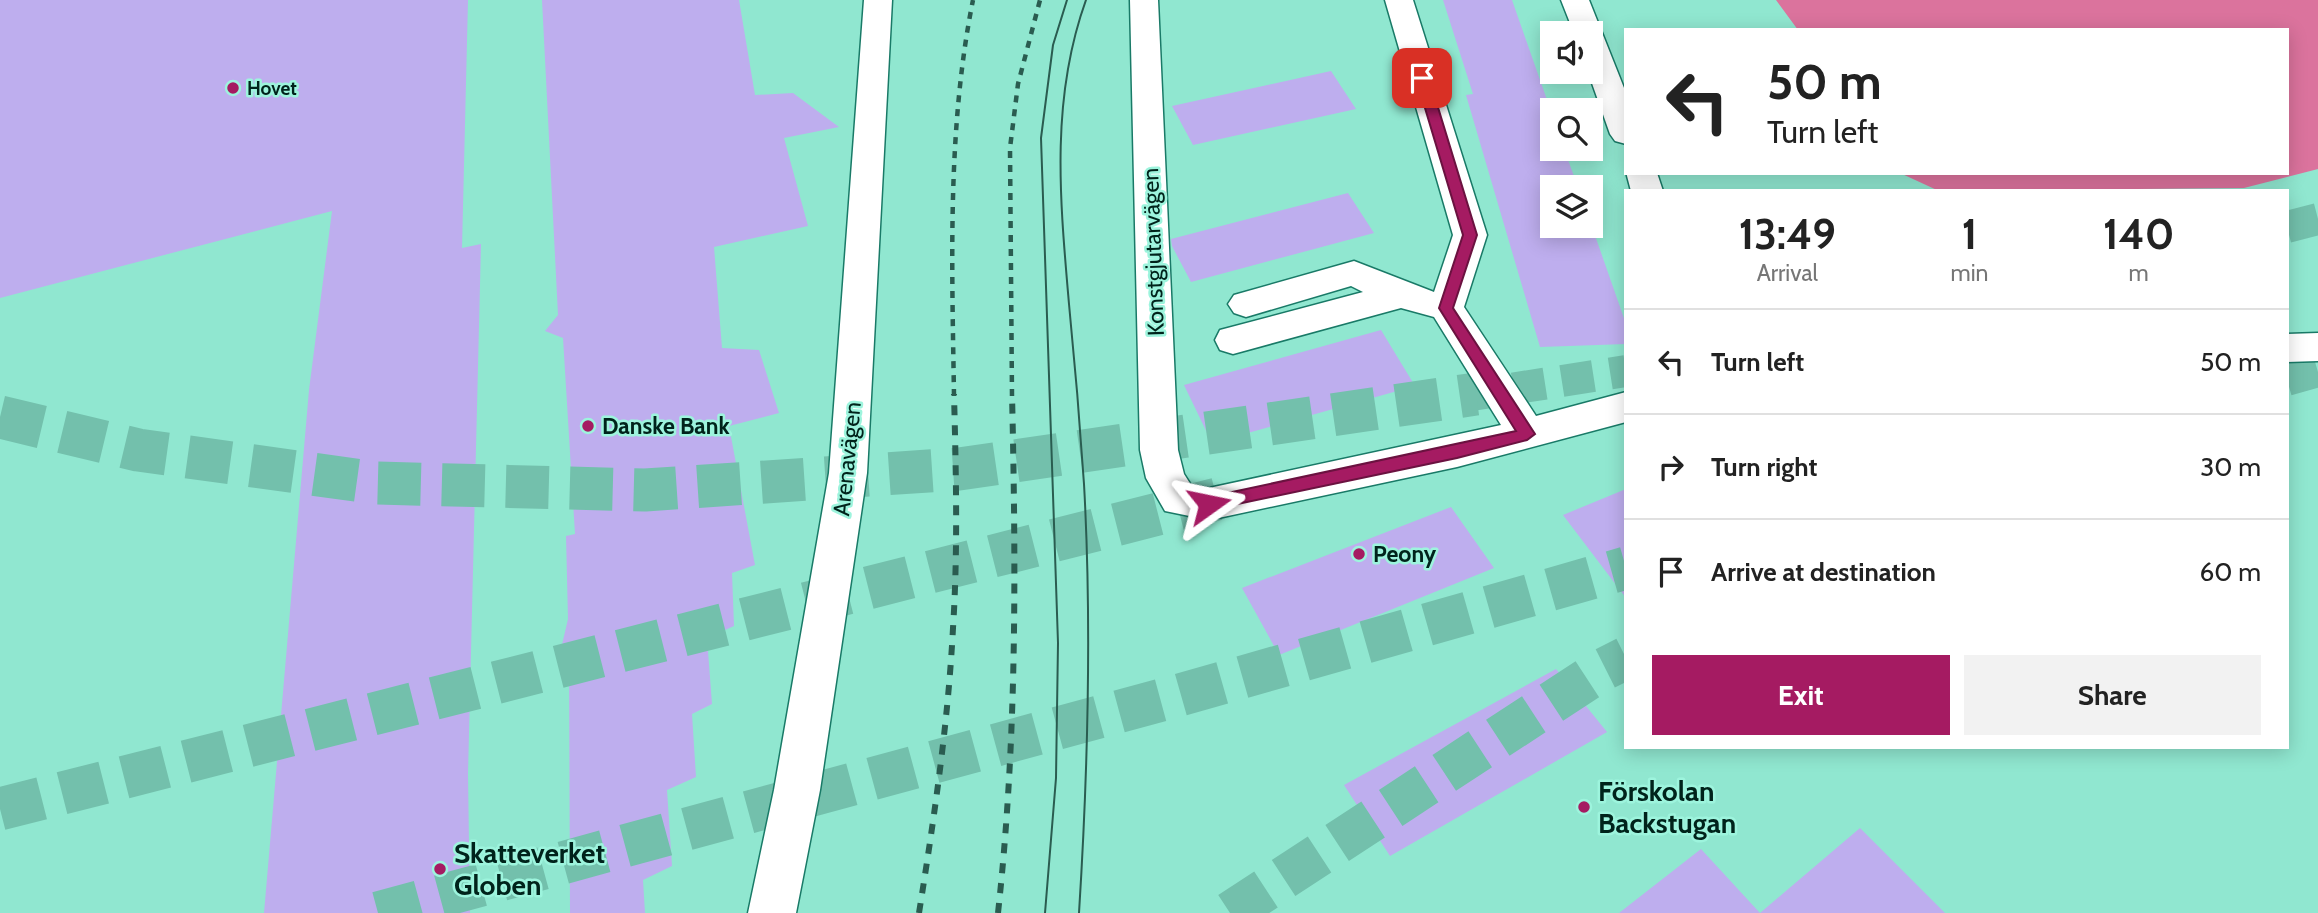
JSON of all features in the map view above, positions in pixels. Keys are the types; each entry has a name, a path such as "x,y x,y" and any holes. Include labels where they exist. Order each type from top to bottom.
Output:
{"street":[{"name":"Arenavägen","path":"772,913 797,790 848,472 878,0"},
{"name":"Konstgjutarvägen","path":"1144,0 1159,450 1165,478 1179,499 1209,504 1457,452 1527,434"},
{"path":"1399,0 1470,235 1446,308"},
{"path":"1575,0 1583,21"},
{"path":"1603,73 1624,129"},
{"path":"1246,304 1354,274 1401,295 1446,308 1527,434 1624,408"},
{"path":"1233,340 1401,295"},
{"path":"2289,348 2318,348"}],"shaded area":[{"path":"1776,0 2318,0 2318,169 2244,188 1935,189 1904,175 2289,175 2289,28 1797,28"}],"building":[{"path":"0,0 468,0 462,248 481,244 468,774 470,913 264,913 309,390 332,211 0,298"},
{"path":"542,0 739,0 755,95 793,93 839,127 784,138 808,226 714,247 722,348 759,350 779,413 729,426 755,565 732,573 734,626 707,638 712,704 692,714 696,777 667,790 672,866 643,880 645,913 570,913 569,661 561,649 568,619 566,536 575,534 563,338 545,331 558,315"},
{"path":"1443,0 1512,0 1546,98 1540,98 1540,161 1568,161 1574,175 1540,175 1540,238 1596,238 1624,318 1624,344 1540,347 1466,95 1473,94"},
{"path":"1331,71 1356,109 1193,145 1172,106"},
{"path":"1348,193 1374,233 1191,282 1172,246 1171,239"},
{"path":"1381,330 1415,386 1212,443 1184,385"},
{"path":"1624,490 1624,595 1563,515"},
{"path":"1451,507 1494,568 1279,655 1242,588"},
{"path":"1556,669 1607,732 1390,856 1344,785"},
{"path":"1860,828 1945,913 1760,913"},
{"path":"1701,849 1760,913 1619,913"}],"tunnel":[{"path":"2289,226 2318,219"},
{"path":"1465,396 1624,371"},
{"path":"2289,379 2318,371"},
{"path":"0,417 138,450 377,483 645,490 959,469 1476,394"},
{"path":"0,809 1217,499"},
{"path":"378,913 1169,698 1624,569"},
{"path":"1230,913 1600,671 1624,659"}],"tram line":[{"path":"1045,913 1056,778 1058,643 1041,138 1053,45 1067,0"},
{"path":"1079,913 1087,752 1088,591 1084,484 1063,227 1061,151 1067,75 1086,0"}],"railway":[{"path":"954,396 952,247 955,147 973,0"},
{"path":"1012,396 1010,148 1018,84 1040,0"},
{"path":"919,913 940,771 951,664 956,540 954,394"},
{"path":"998,913 1009,783 1014,654 1012,394"}],"place":[{"name":"Hovet","path":"233,88"},
{"name":"Danske Bank","path":"588,426"},
{"name":"Peony","path":"1359,554"},
{"name":"Förskolan Backstugan","path":"1584,807"},
{"name":"Skatteverket Globen","path":"440,869"}],"route":[{"path":"1209,504 1457,452 1527,434 1446,308 1470,235 1422,78"}]}
